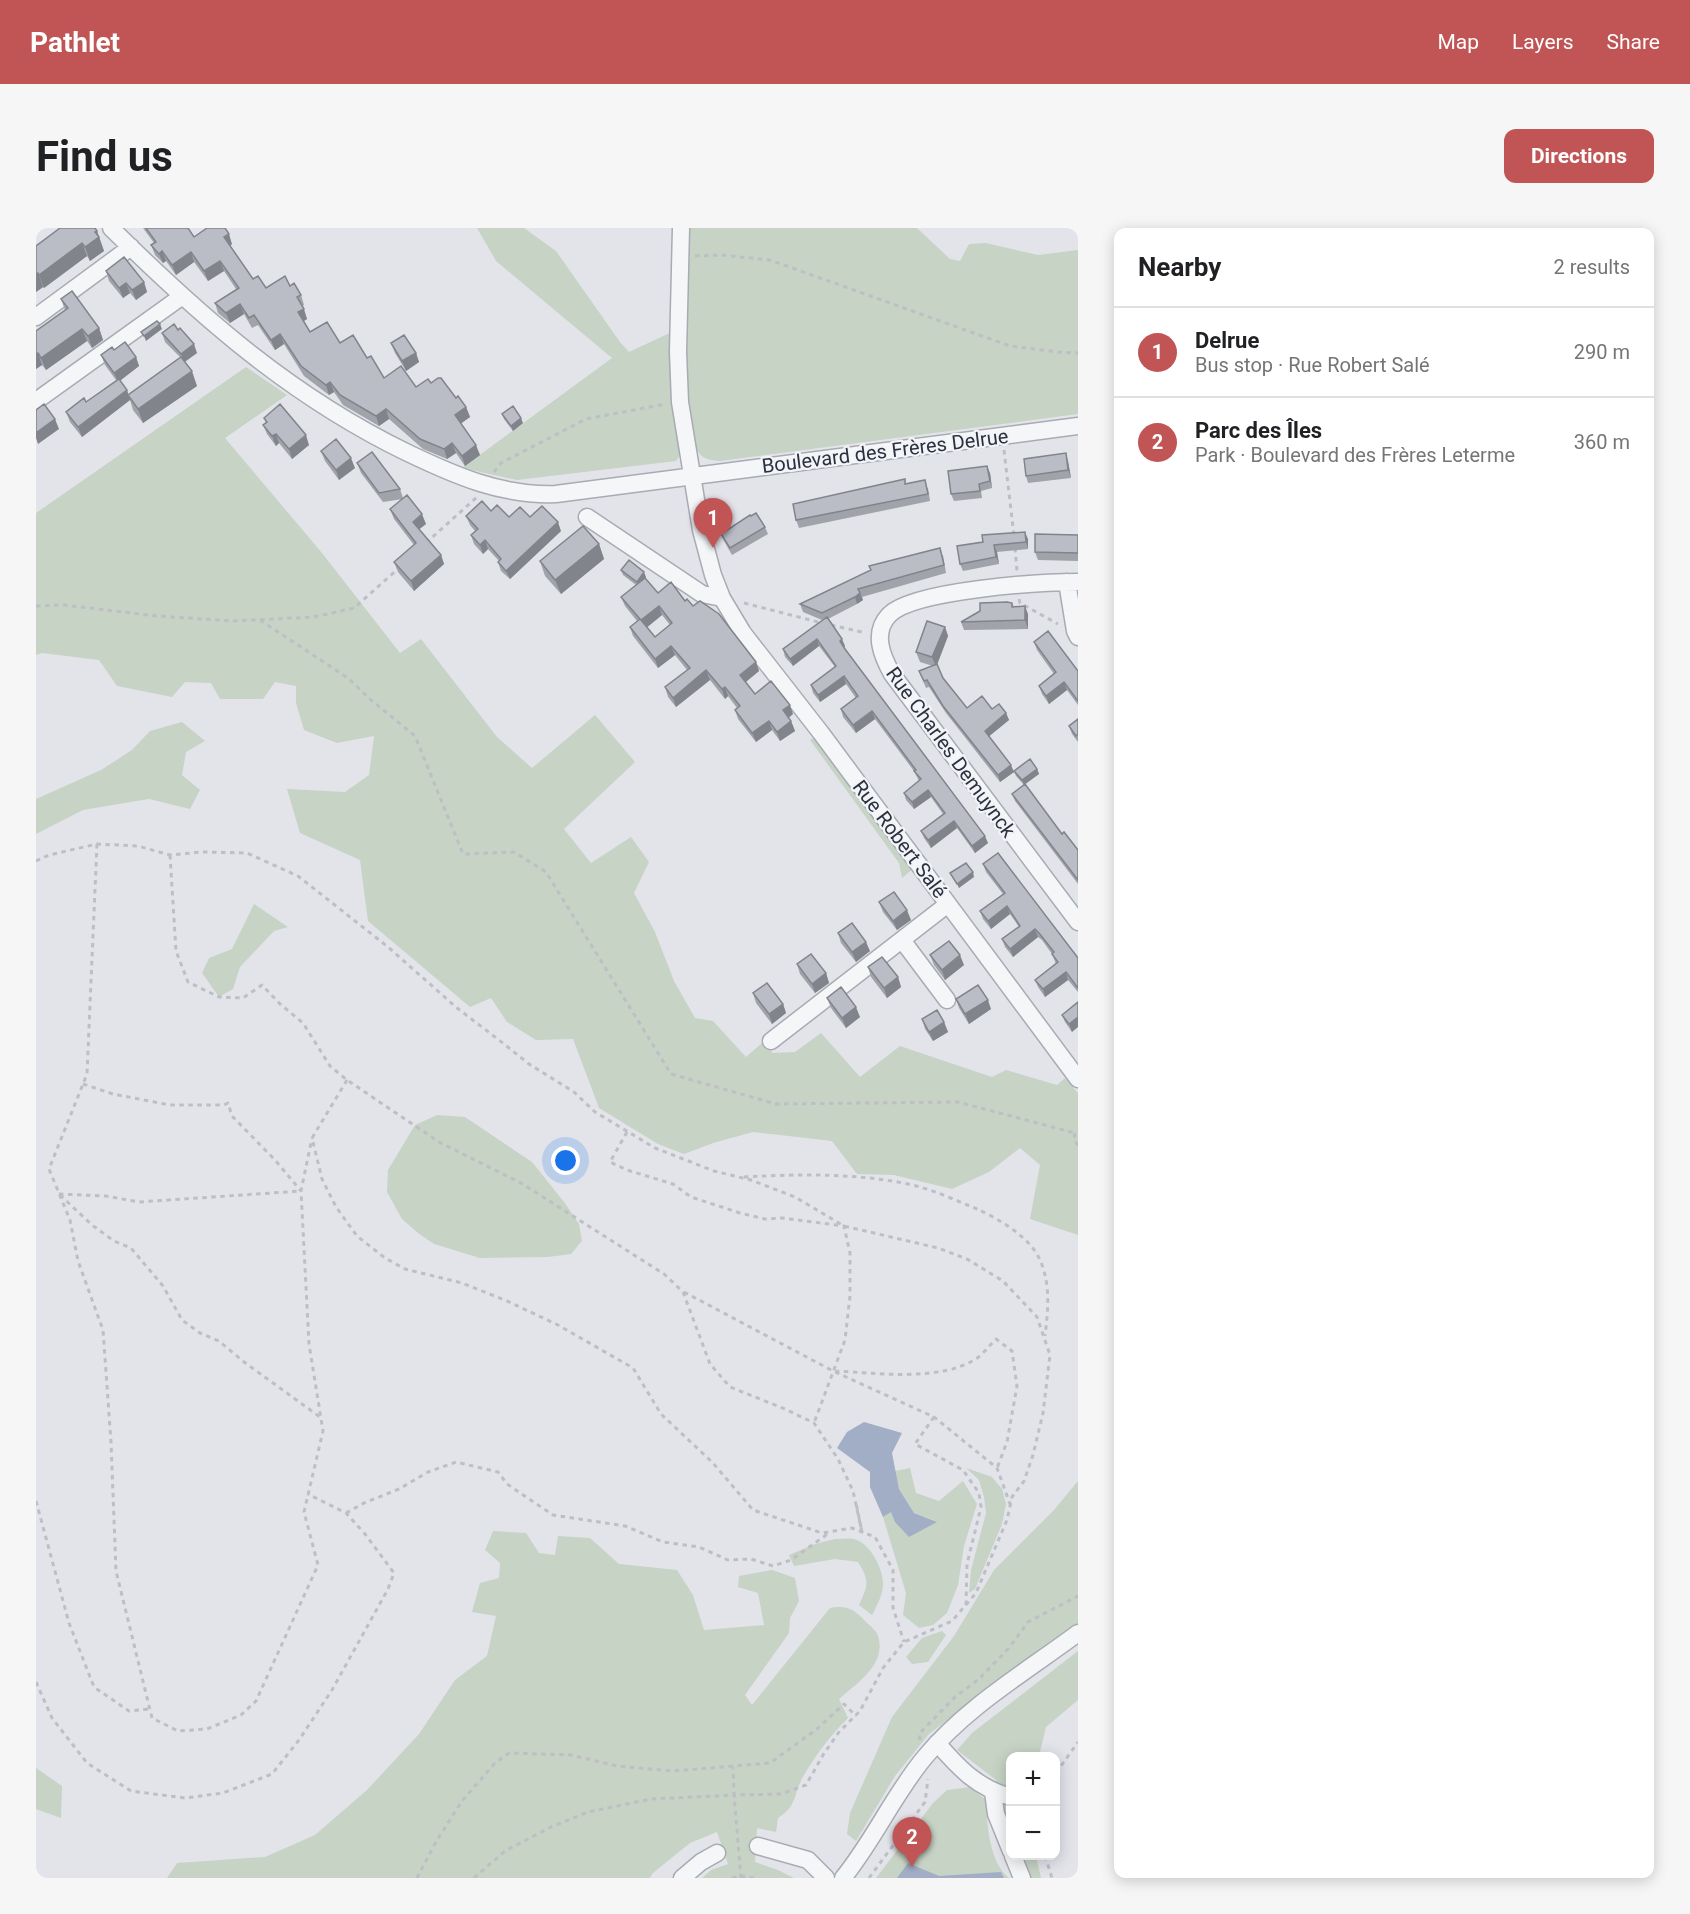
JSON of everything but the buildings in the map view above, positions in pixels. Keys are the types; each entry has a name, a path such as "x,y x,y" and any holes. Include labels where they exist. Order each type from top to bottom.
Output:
{"street":[{"name":"Boulevard des Frères Delrue","path":"111,228 181,297 238,345 327,409 387,443 444,471 511,492 533,495 556,494 1078,426"},
{"name":"Rue Robert Salé","path":"681,228 678,352 680,402 706,553 722,598 743,633 821,733 1078,1079"},
{"path":"36,317 131,247"},
{"path":"36,401 181,297"},
{"path":"587,518 702,594 722,598"},
{"path":"879,637 888,616 898,607 912,602 969,590 1072,582 1077,634"},
{"name":"Rue Charles Demuynck","path":"879,637 883,658 892,674 1078,922"},
{"path":"771,1041 948,904"},
{"path":"902,940 947,1000"},
{"path":"843,1878 937,1743 965,1716 1078,1633"},
{"path":"937,1743 963,1771 993,1792 1006,1796"},
{"path":"993,1792 996,1814 1006,1839"},
{"path":"758,1846 808,1860 826,1878"},
{"path":"682,1878 700,1862 717,1853"},
{"path":"1014,1860 1022,1878"}],"path":[{"path":"690,256 722,255 770,260 1010,346 1078,352"},
{"path":"1003,436 1020,603 1077,634"},
{"path":"722,598 879,637"},
{"path":"36,606 64,605 157,616 232,621 314,618 354,608"},
{"path":"260,620 348,678 369,699 415,736 464,854 514,852 546,872 671,1074 776,1104 958,1102 1076,1131 1074,1139 1078,1146"},
{"path":"98,844 87,1074 49,1169 70,1220 78,1261 103,1330 111,1442 116,1571 152,1718 177,1731 207,1729 241,1714 256,1701 318,1565 304,1512 323,1431 309,1344 302,1191 312,1138 347,1080"},
{"path":"36,861 48,855 98,844 138,846 170,855 202,852 247,853 298,876 388,946 465,1014 530,1064 574,1092 595,1112 655,1148 714,1171 795,1197 844,1226 849,1253 849,1296 845,1340 814,1423"},
{"path":"170,855 176,951 188,982 219,997 243,998 262,986 303,1023 330,1066 439,1142 522,1183 664,1274 683,1292 833,1371 934,1417 997,1468 1010,1506"},
{"path":"83,1084 113,1094 170,1105 224,1105 228,1103 232,1116 302,1191"},
{"path":"474,1878 505,1851 550,1827 588,1812 651,1799 781,1794 806,1785 823,1755 839,1732 860,1711 884,1668 904,1642 952,1621 976,1593 1007,1520 1012,1497 1024,1481 1043,1413 1050,1355 1037,1317 1003,1281 967,1259 938,1248 844,1226 782,1218 765,1219 691,1197 673,1184 627,1170 610,1162 627,1132"},
{"path":"312,1138 322,1179 336,1207 357,1236 386,1258 405,1269 462,1283 507,1301 558,1325 633,1368 661,1414 713,1462 753,1510 822,1533 852,1528 875,1537 893,1570 893,1608 904,1642"},
{"path":"740,1178 805,1174 909,1184 989,1214 1017,1231 1040,1259 1050,1303 1045,1340"},
{"path":"59,1194 106,1196 139,1202 302,1191"},
{"path":"59,1194 92,1226 114,1241 131,1248 163,1286 182,1320 200,1333 219,1341 244,1362 321,1417"},
{"path":"683,1292 710,1364 730,1387 814,1423 838,1459 853,1491 862,1532"},
{"path":"833,1371 906,1374 952,1370 977,1358 996,1340 1012,1351 1017,1386 1007,1442 997,1468"},
{"path":"934,1417 915,1444 963,1470 980,1493 981,1507 967,1564 966,1606"},
{"path":"346,1514 364,1503 399,1489 428,1472 456,1462 498,1472 507,1484 553,1515 624,1526 663,1542 699,1547 729,1560 751,1559 773,1566 791,1560 830,1532"},
{"path":"36,1682 52,1718 87,1762 131,1791 186,1798 224,1793 272,1774 299,1740 332,1690 388,1589 394,1573 365,1533 346,1514 308,1494"},
{"path":"36,1501 69,1623 94,1687 129,1711 150,1709"},
{"path":"856,1503 862,1532"},
{"path":"417,1878 437,1840 462,1801 495,1762 509,1753 571,1755 617,1766 673,1771 733,1767 770,1763 817,1729 844,1704 856,1716"},
{"path":"137,1710 150,1709"},
{"path":"1060,1767 1078,1742"},
{"path":"733,1767 741,1877"},
{"path":"1046,1860 1052,1878"},
{"path":"732,1878 754,1878"}],"green space":[{"path":"477,228 524,228 556,251 629,352 672,332 681,454 676,461 517,480 462,468 612,358 496,261"},
{"path":"687,228 917,228 950,259 960,261 969,244 986,243 1038,255 1078,250 1078,414 720,461 706,458 699,453 696,446 686,381"},
{"path":"246,367 287,395 225,438 322,553 400,653 421,639 497,737 532,768 595,715 635,762 564,829 591,863 631,837 649,862 634,893 655,932 674,981 695,1018 713,1021 746,1057 762,1043 773,1053 795,1052 821,1033 860,1077 900,1046 992,1077 1006,1070 1057,1085 1065,1078 1078,1093 1078,1235 1030,1219 1040,1165 1020,1148 989,1172 952,1189 894,1175 857,1174 832,1141 753,1132 684,1154 658,1144 599,1108 573,1039 536,1040 507,1022 491,998 470,1007 368,921 360,860 300,833 287,789 345,792 369,775 374,736 337,743 304,730 296,703 296,686 275,682 263,699 220,699 211,683 185,682 172,697 117,686 99,660 42,653 36,655 36,513"},
{"path":"182,722 205,741 186,752 182,775 200,790 190,809 149,799 83,810 36,834 36,799 101,770 132,750 150,731"},
{"path":"816,736 914,868 902,878 899,863 810,740"},
{"path":"254,904 288,927 274,931 240,967 233,989 219,997 202,973 209,958 232,949"},
{"path":"437,1115 465,1117 532,1162 579,1224 582,1241 571,1254 548,1257 480,1258 434,1244 402,1219 387,1192 388,1170 415,1125"},
{"path":"910,1468 916,1493 939,1501 963,1481 977,1504 964,1546 958,1585 947,1613 933,1625 919,1628 903,1615 906,1593 883,1517 891,1511 936,1521 914,1513 899,1489 895,1471"},
{"path":"966,1468 992,1477 1002,1489 1006,1504 1002,1524 975,1589 969,1593 971,1570 986,1513 979,1480"},
{"path":"1078,1481 1078,1634 965,1706 929,1734 895,1776 856,1841 847,1834 850,1813 892,1717 954,1636 994,1570 1054,1510"},
{"path":"493,1531 526,1533 539,1553 555,1555 558,1536 590,1538 619,1564 677,1570 693,1595 704,1630 764,1625 758,1593 738,1587 739,1576 772,1570 795,1578 799,1601 790,1618 789,1633 745,1695 752,1705 830,1608 850,1609 875,1630 880,1646 874,1664 862,1679 839,1699 848,1718 809,1767 789,1809 778,1818 776,1832 757,1828 755,1862 794,1878 702,1878 711,1870 728,1864 717,1832 690,1843 650,1878 167,1878 177,1863 265,1857 315,1835 367,1790 419,1734 455,1680 487,1656 496,1616 472,1612 480,1583 499,1578 500,1563 485,1550"},
{"path":"835,1539 860,1541 878,1564 883,1588 872,1615 859,1605 866,1579 858,1562 835,1559 794,1566 789,1555 815,1544"},
{"path":"942,1631 946,1635 928,1662 912,1664 906,1657 922,1638"},
{"path":"1078,1651 1078,1700 1046,1727 1040,1752 1006,1752 1006,1830 1001,1817 996,1780 957,1750 972,1733"},
{"path":"36,1768 62,1786 61,1818 36,1809"},
{"path":"970,1787 986,1800 988,1831 993,1853 1002,1871 1009,1878 876,1878 933,1803 947,1790"},
{"path":"1019,1860 1037,1860 1041,1878 1026,1878"}],"water":[{"path":"864,1422 902,1433 892,1453 899,1489 914,1513 937,1522 909,1537 895,1522 891,1512 883,1517 870,1487 870,1472 837,1448 847,1432"},
{"path":"908,1863 939,1876 1001,1872 1004,1878 897,1878"}],"place":[{"name":"Delrue","path":"713,548"},
{"name":"Parc des Îles","path":"912,1867"}]}
